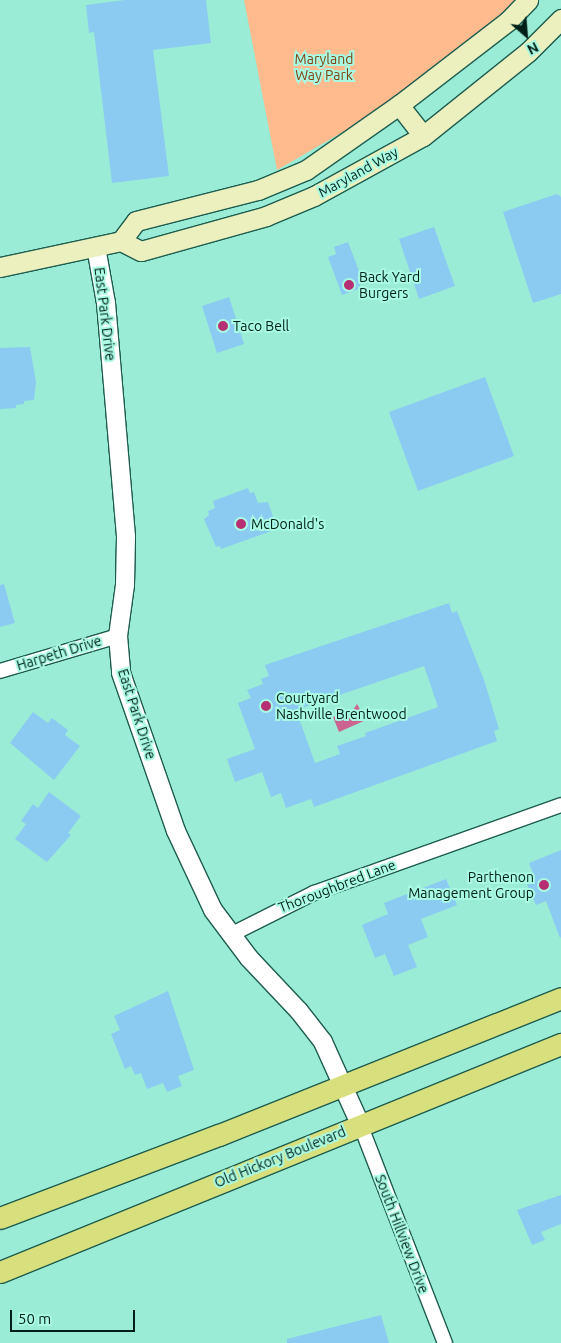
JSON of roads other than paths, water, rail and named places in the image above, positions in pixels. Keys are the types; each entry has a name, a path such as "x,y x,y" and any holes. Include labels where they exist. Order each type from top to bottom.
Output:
{"main road":[{"name":"Maryland Way","path":"528,0 508,21 400,105 306,170 258,190 136,221 120,241 141,251 266,216 314,196 423,136 528,52 561,19"},
{"path":"400,105 423,136"},
{"path":"0,267 120,241"},
{"path":"0,1218 344,1086 561,998"},
{"name":"Old Hickory Boulevard","path":"0,1272 360,1124 561,1044"}],"street":[{"name":"East Park Drive","path":"96,247 106,303 126,537 125,585 118,636 121,673 176,831 213,910 230,935 313,1027 344,1086 360,1124"},
{"name":"Harpeth Drive","path":"0,671 118,636"},
{"name":"Thoroughbred Lane","path":"230,935 314,893 561,805"},
{"name":"South Hillview Drive","path":"360,1124 445,1343"}],"place":[{"name":"Back Yard Burgers","path":"349,285"},
{"name":"Taco Bell","path":"223,326"},
{"name":"McDonald's","path":"241,524"},
{"name":"Courtyard Nashville Brentwood","path":"266,706"},
{"name":"Parthenon Management Group","path":"544,885"}],"park label":[{"name":"Maryland Way Park","path":"324,68"}]}
